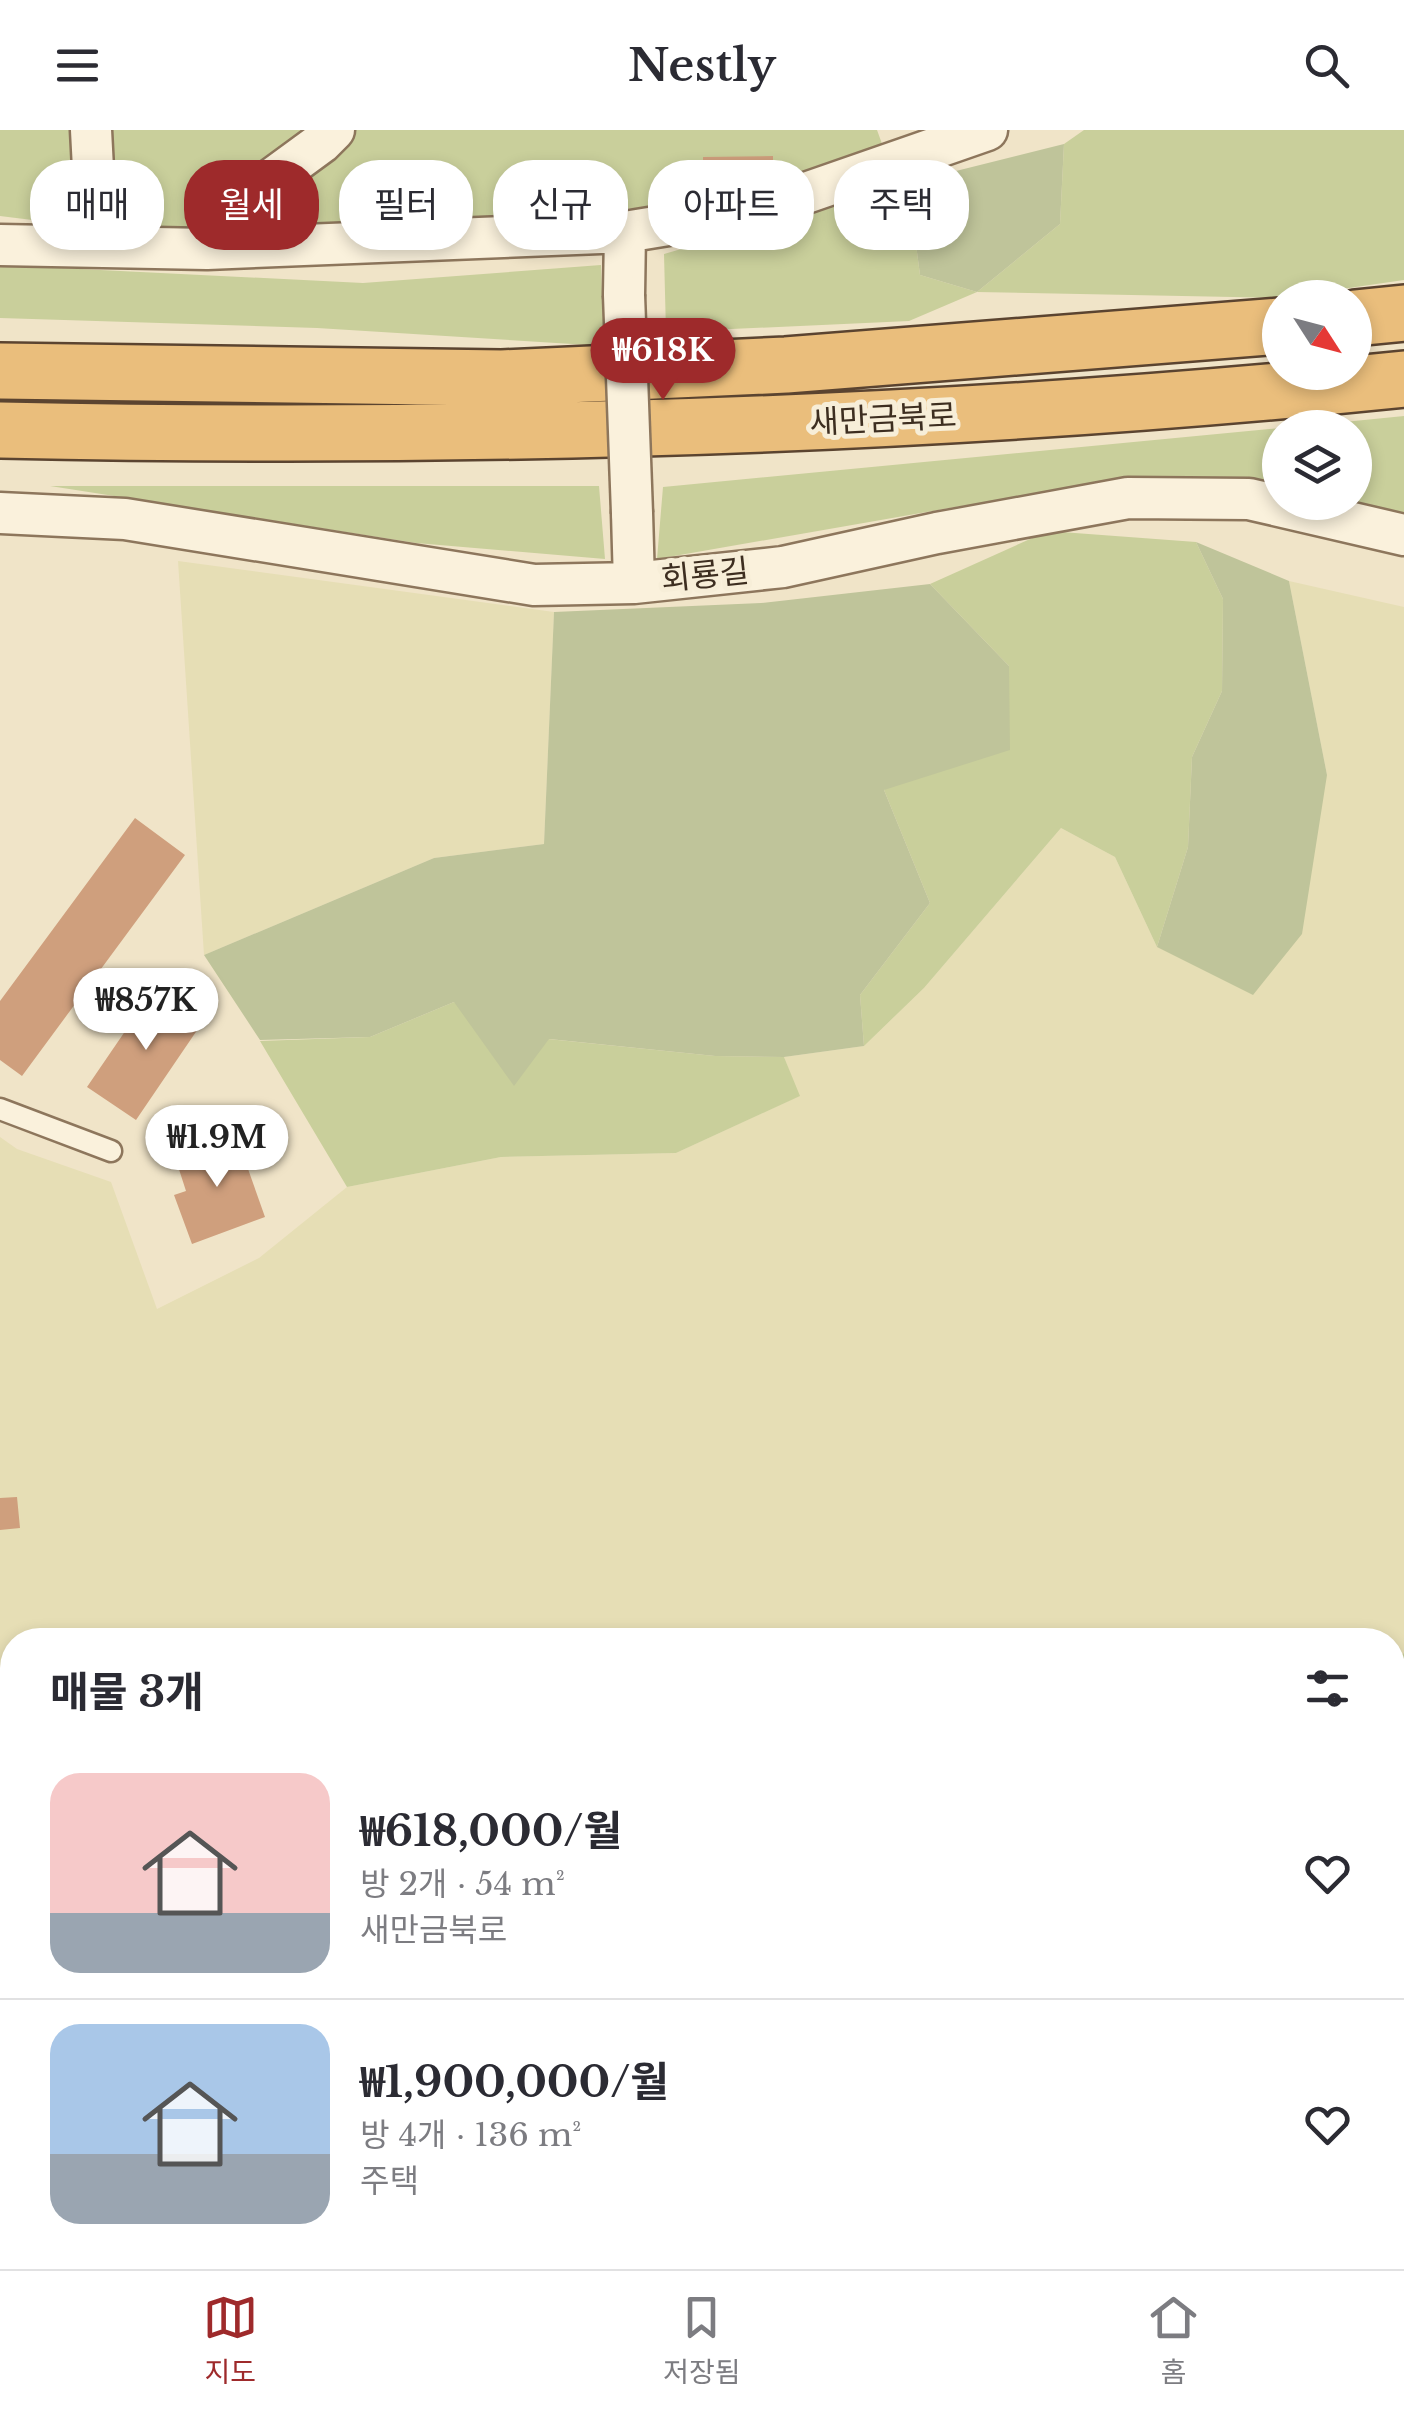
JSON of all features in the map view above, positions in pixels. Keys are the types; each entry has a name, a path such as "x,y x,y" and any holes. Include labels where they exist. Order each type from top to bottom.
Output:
{"highway":[{"path":"1372,316 1404,313"},
{"name":"새만금북로","path":"0,371 502,378 786,365 1262,327"},
{"name":"새만금북로","path":"0,430 250,435 805,424 1225,397 1404,379"}],"street":[{"path":"91,130 93,160"},
{"path":"298,160 334,130"},
{"path":"628,231 754,210 986,130"},
{"path":"319,245 493,238"},
{"path":"0,244 30,245"},
{"path":"624,250 634,583"},
{"name":"회룡길","path":"0,513 125,520 534,585 634,583 783,567 937,533 1128,498 1248,499 1404,535"}],"lane":[{"path":"0,1109 111,1151"}],"shaded area":[{"path":"178,561 554,612 544,844 434,858 204,955"},
{"path":"1289,581 1404,607 1404,1628 0,1628 0,1137 17,1149 111,1182 157,1309 259,1258 347,1187 501,1157 676,1153 799,1096 784,1057 864,1046 924,988 1061,828 1115,857 1157,947 1327,775"}],"green space":[{"path":"0,130 877,130 885,152 834,160 834,165 814,170 814,160 648,160 648,207 628,209 628,160 493,160 493,220 473,221 473,160 339,160 339,228 319,228 319,160 184,160 184,233 164,233 164,160 30,160 30,220 0,216"},
{"path":"1084,130 1404,130 1404,280 1372,285 1372,280 1262,280 1262,298 977,292 1060,224 1064,144"},
{"path":"1064,144 1060,224 977,292 920,275 917,250 969,250 969,168"},
{"path":"834,205 834,250 917,250 920,275 977,292 909,321 666,332 664,254 678,250 814,250 814,210"},
{"path":"0,265 363,283 601,265 604,346 317,328 0,318"},
{"path":"1404,416 1404,520 1372,512 1372,419"},
{"path":"1262,430 1262,482 1247,478 961,506 657,559 663,487"},
{"path":"50,486 599,486 605,559 416,543"},
{"path":"1048,531 1196,542 1223,599 1222,691 1192,757 1188,847 1157,947 1115,857 1061,828 924,988 864,1046 860,995 930,903 884,790 1009,666 930,584"},
{"path":"1196,542 1289,581 1327,775 1302,934 1253,995 1157,947 1188,847 1192,757 1222,691 1223,599"},
{"path":"930,584 1009,666 1010,750 884,790 930,903 860,995 864,1046 784,1057 715,1056 549,1039 514,1086 454,1002 370,1037 260,1040 204,955 434,858 544,844 554,612 761,603"},
{"path":"454,1002 548,1039 715,1056 784,1057 800,1096 676,1153 501,1157 347,1187 260,1041 370,1037"}],"building":[{"path":"773,156 773,160 703,160"},
{"path":"135,818 185,855 22,1076 0,1060 0,1001"},
{"path":"156,986 204,1020 136,1120 87,1087"},
{"path":"236,1135 265,1217 192,1244 174,1195 186,1191 175,1157"},
{"path":"17,1497 20,1528 0,1530 0,1498"}]}
